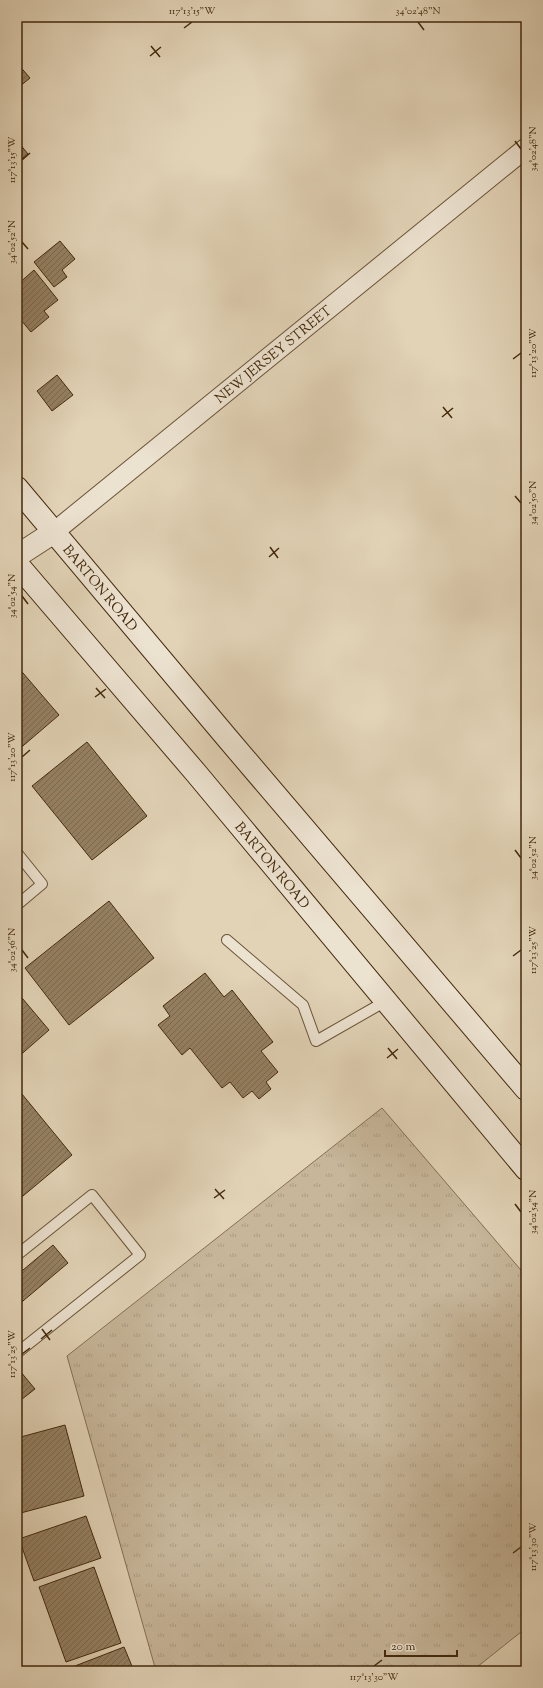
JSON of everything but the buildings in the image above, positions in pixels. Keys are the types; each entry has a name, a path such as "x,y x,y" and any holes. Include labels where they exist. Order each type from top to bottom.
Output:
{"main road":[{"name":"BARTON ROAD","path":"17,488 526,1089"},
{"name":"NEW JERSEY STREET","path":"17,556 54,532"},
{"name":"BARTON ROAD","path":"17,564 196,773 526,1169"}],"street":[{"name":"NEW JERSEY STREET","path":"54,532 526,148"}],"lane":[{"path":"17,853 42,884 17,905"},
{"path":"227,940 303,1005 316,1041 386,1001"},
{"path":"17,1255 92,1195 140,1254 17,1353"}],"green space":[{"path":"382,1108 526,1276 526,1628 472,1671 156,1671 67,1356"}]}
